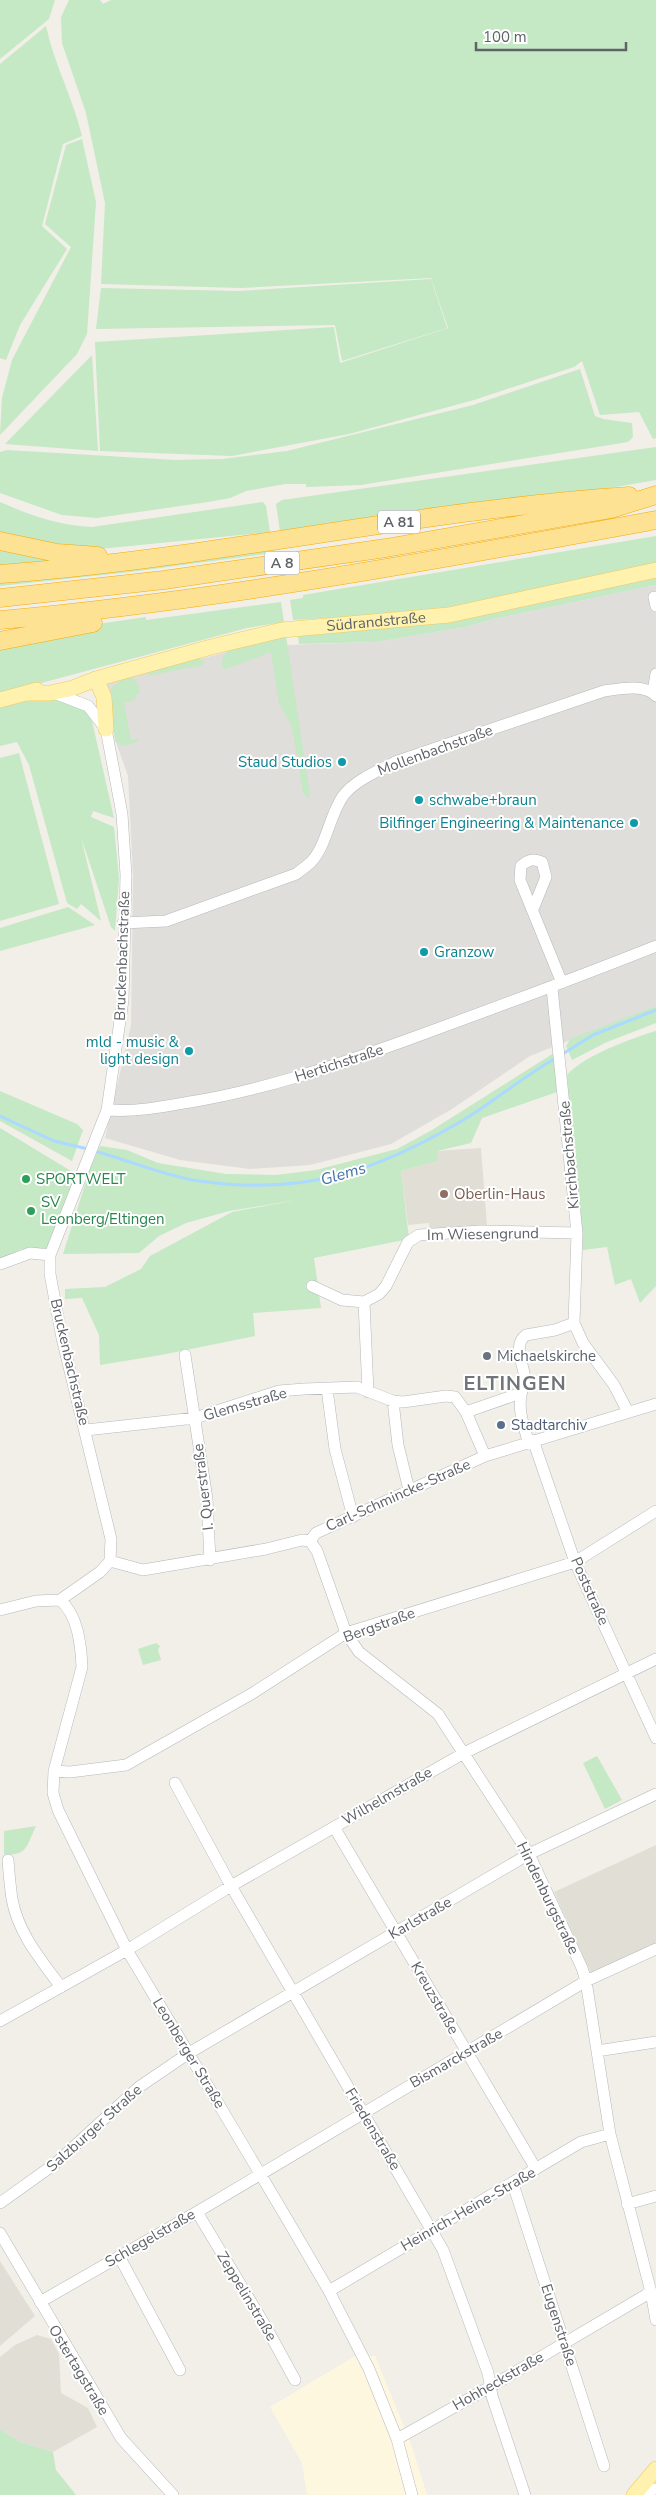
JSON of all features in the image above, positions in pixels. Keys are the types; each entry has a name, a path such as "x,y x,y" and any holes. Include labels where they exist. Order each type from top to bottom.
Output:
{"highway":[{"name":"A 81","path":"0,541 77,555 94,556 150,550 169,555 416,519 601,498 656,495"},
{"name":"A 8","path":"0,598 164,580 376,549 611,509 656,495"},
{"name":"A 8","path":"0,620 219,595 467,555 656,520"},
{"path":"0,574 88,566 169,555"},
{"path":"0,641 74,625 185,610 219,595"}],"main road":[{"name":"Südrandstraße","path":"27,693 50,693 78,687 96,679 211,647 282,630 449,615 656,570"},
{"name":"Südrandstraße","path":"0,700 70,679 96,679"},
{"path":"95,714 93,691 96,679"},
{"path":"96,679 104,697 106,729"},
{"path":"635,2494 656,2469"}],"street":[{"name":"Mollenbachstraße","path":"124,923 166,922 296,874 311,863 320,850 330,819 344,794 369,775 395,762 604,690 632,688 654,694 656,674"},
{"name":"Bruckenbachstraße","path":"50,693 83,703 95,714 106,729 116,778 126,848 123,1000 107,1110 50,1255 50,1274 62,1338 86,1430 111,1539 110,1561"},
{"path":"533,909 557,986"},
{"name":"Hertichstraße","path":"107,1110 130,1112 234,1095 345,1063 557,986 656,946"},
{"name":"Kirchbachstraße","path":"557,986 561,1063 577,1233 574,1323 583,1342 614,1385 628,1412"},
{"name":"Im Wiesengrund","path":"364,1302 379,1294 386,1286 408,1242 419,1235 480,1231 577,1233"},
{"path":"0,1264 30,1254 50,1255"},
{"path":"312,1286 342,1300 364,1302 368,1392"},
{"name":"Poststraße","path":"574,1323 556,1330 526,1334 520,1343 519,1353 525,1381 521,1393 520,1412 575,1562 656,1738"},
{"name":"I. Querstraße","path":"185,1355 207,1499 210,1560"},
{"name":"Glemsstraße","path":"86,1430 195,1418 279,1391 356,1387 393,1401 403,1402 446,1396 455,1397 466,1412 485,1456"},
{"path":"327,1389 335,1448 353,1517"},
{"path":"466,1412 521,1393"},
{"path":"393,1401 398,1445 409,1490"},
{"name":"Carl-Schmincke-Straße","path":"110,1561 143,1570 210,1560 302,1540 310,1541 316,1533 485,1456 656,1404"},
{"name":"Bergstraße","path":"54,1772 70,1772 126,1765 253,1693 346,1634 575,1562 656,1511"},
{"name":"Hindenburgstraße","path":"310,1541 317,1551 346,1634 359,1652 438,1714 529,1854 586,1981 610,2134 651,2292 656,2320"},
{"path":"0,1610 36,1601 60,1600 100,1572 110,1561"},
{"name":"Leonberger Straße","path":"60,1600 72,1613 82,1653 82,1667 54,1772 53,1793 58,1810 127,1950 329,2291 369,2369 397,2439 412,2495"},
{"name":"Wilhelmstraße","path":"0,2021 127,1950 231,1886 464,1753 626,1672 656,1659"},
{"name":"Friedenstraße","path":"175,1783 231,1886 294,1991 443,2250 488,2373 490,2387 525,2495"},
{"name":"Karlstraße","path":"189,2053 529,1854 656,1794"},
{"name":"Kreuzstraße","path":"334,1827 536,2169"},
{"path":"8,1860 12,1899 18,1921 29,1942 62,1987"},
{"name":"Bismarckstraße","path":"260,2174 586,1981 656,1949"},
{"path":"597,2051 656,2042"},
{"name":"Salzburger Straße","path":"0,2204 56,2163 139,2086 189,2053"},
{"name":"Heinrich-Heine-Straße","path":"329,2291 513,2184 581,2142 610,2134"},
{"name":"Schlegelstraße","path":"40,2302 260,2174"},
{"name":"Eugenstraße","path":"513,2184 566,2342 604,2466"},
{"path":"627,2204 656,2196"},
{"name":"Zeppelinstraße","path":"197,2212 266,2327 295,2380"},
{"name":"Ostertagstraße","path":"0,2233 121,2438 174,2495"},
{"path":"119,2256 180,2370"},
{"name":"Hohheckstraße","path":"397,2439 490,2387 651,2292"},
{"path":"635,2494 656,2489"}],"shaded area":[{"path":"656,585 656,1006 530,1056 452,1109 391,1144 310,1165 250,1169 180,1160 105,1138 131,1025 133,876 128,776 116,742 106,683 285,637 287,645 376,642 465,627 494,619"},
{"name":"Oberlin-Haus","path":"481,1148 487,1226 430,1231 429,1223 408,1225 401,1171 438,1161 436,1151"},
{"path":"656,1845 656,1943 591,1973 554,1892"},
{"path":"0,2261 35,2316 0,2346"},
{"path":"37,2335 51,2339 59,2354 61,2393 88,2408 97,2427 53,2452 20,2442 0,2429 0,2357 15,2345"},
{"path":"355,2356 375,2356 410,2441 427,2495 307,2495 302,2463 270,2407"}],"green space":[{"path":"0,0 55,0 49,19 0,59"},
{"path":"69,0 100,0 103,4 111,0 656,0 656,438 653,439 639,412 600,415 582,361 574,367 474,400 349,434 232,456 100,451 95,342 334,327 340,363 448,328 431,278 241,288 101,284 105,203 86,113 62,43 61,17"},
{"path":"46,26 49,40 74,108 82,136 63,144 42,226 67,249 20,325 6,360 0,358 0,64"},
{"path":"82,139 96,202 87,334 77,354 0,435 2,398 12,360 71,247 45,224 66,145"},
{"path":"431,279 447,328 342,361 335,325 96,329 101,288 239,291"},
{"path":"92,355 98,451 5,444"},
{"path":"580,369 595,416 632,423 633,437 628,442 361,485 306,487 306,484 285,484 246,491 230,498 208,502 97,518 62,515 0,493 0,452 7,450 175,460 222,459 287,451 473,405"},
{"path":"656,447 656,480 580,493 280,531 276,504 282,500"},
{"path":"0,502 45,519 92,527 263,502 266,506 270,532 89,550 69,549 0,533"},
{"path":"656,536 656,565 456,608 399,614 293,620 290,600 303,598 303,595"},
{"path":"0,548 47,560 47,562 0,565"},
{"path":"273,548 273,553 130,572 0,586 0,582"},
{"path":"656,577 656,585 494,619 465,627 376,642 299,644 298,635 463,619"},
{"path":"281,602 284,622 247,628 0,694 0,645 91,625 146,617 146,620"},
{"path":"286,636 310,796 308,798 303,793 292,727 279,703 271,652 226,669 223,669 222,666 223,656 229,650"},
{"path":"200,658 204,661 203,665 148,676 150,671"},
{"path":"126,677 133,679 139,686 140,693 136,694 135,700 124,703 131,740 138,739 138,742 123,746 115,741 109,698 112,687"},
{"path":"51,698 83,709 92,721 114,818 93,811 91,817 114,827 119,878 115,931 111,927 81,837 101,921 81,904 77,909 67,903 29,765 17,742 0,746 0,705 17,701"},
{"path":"19,753 59,904 0,921 0,758"},
{"path":"68,907 95,925 0,951 0,928"},
{"path":"656,1006 656,1023 607,1042 572,1060 566,1046 570,1039"},
{"path":"656,1031 656,1286 640,1303 631,1279 615,1285 607,1247 583,1250 567,1075 596,1054"},
{"path":"554,1053 557,1092 482,1118 471,1143 437,1151 438,1161 401,1171 409,1239 314,1258 321,1308 253,1313 255,1336 100,1365 99,1335 82,1298 65,1299 65,1289 105,1287 141,1269 150,1256 232,1212 297,1200 229,1211 186,1223 159,1236 139,1253 63,1254 90,1169 100,1146 127,1150 158,1163 226,1174 276,1175 316,1170 397,1149 432,1130"},
{"path":"0,1091 77,1124 83,1130 72,1161 0,1121"},
{"name":"SV Leonberg/Eltingen","path":"0,1128 76,1174 49,1248 21,1249 0,1260"},
{"path":"156,1643 160,1646 158,1650 161,1660 143,1665 138,1649"},
{"path":"597,1756 622,1800 605,1809 583,1763"},
{"path":"36,1826 26,1848 18,1853 4,1854 4,1831"},
{"path":"0,2429 20,2442 53,2452 56,2470 76,2495 0,2495"}],"waterway":[{"name":"Glems","path":"561,1055 593,1035 656,1010"},
{"name":"Glems","path":"94,1151 186,1179 237,1185 272,1185 306,1182 338,1176 401,1153 432,1137 476,1112 556,1058"},
{"name":"Glems","path":"0,1116 54,1141 88,1149"}],"place":[{"name":"Staud Studios","path":"342,762"},
{"name":"schwabe+braun","path":"419,800"},
{"name":"Bilfinger Engineering & Maintenance","path":"634,823"},
{"name":"Granzow","path":"424,952"},
{"name":"mld - music & light design","path":"189,1051"},
{"name":"SPORTWELT","path":"26,1179"},
{"name":"Oberlin-Haus","path":"444,1194"},
{"name":"SV Leonberg/Eltingen","path":"31,1211"},
{"name":"Michaelskirche","path":"487,1356"},
{"name":"Stadtarchiv","path":"501,1425"}],"district":[{"name":"ELTINGEN","path":"515,1383"}]}
